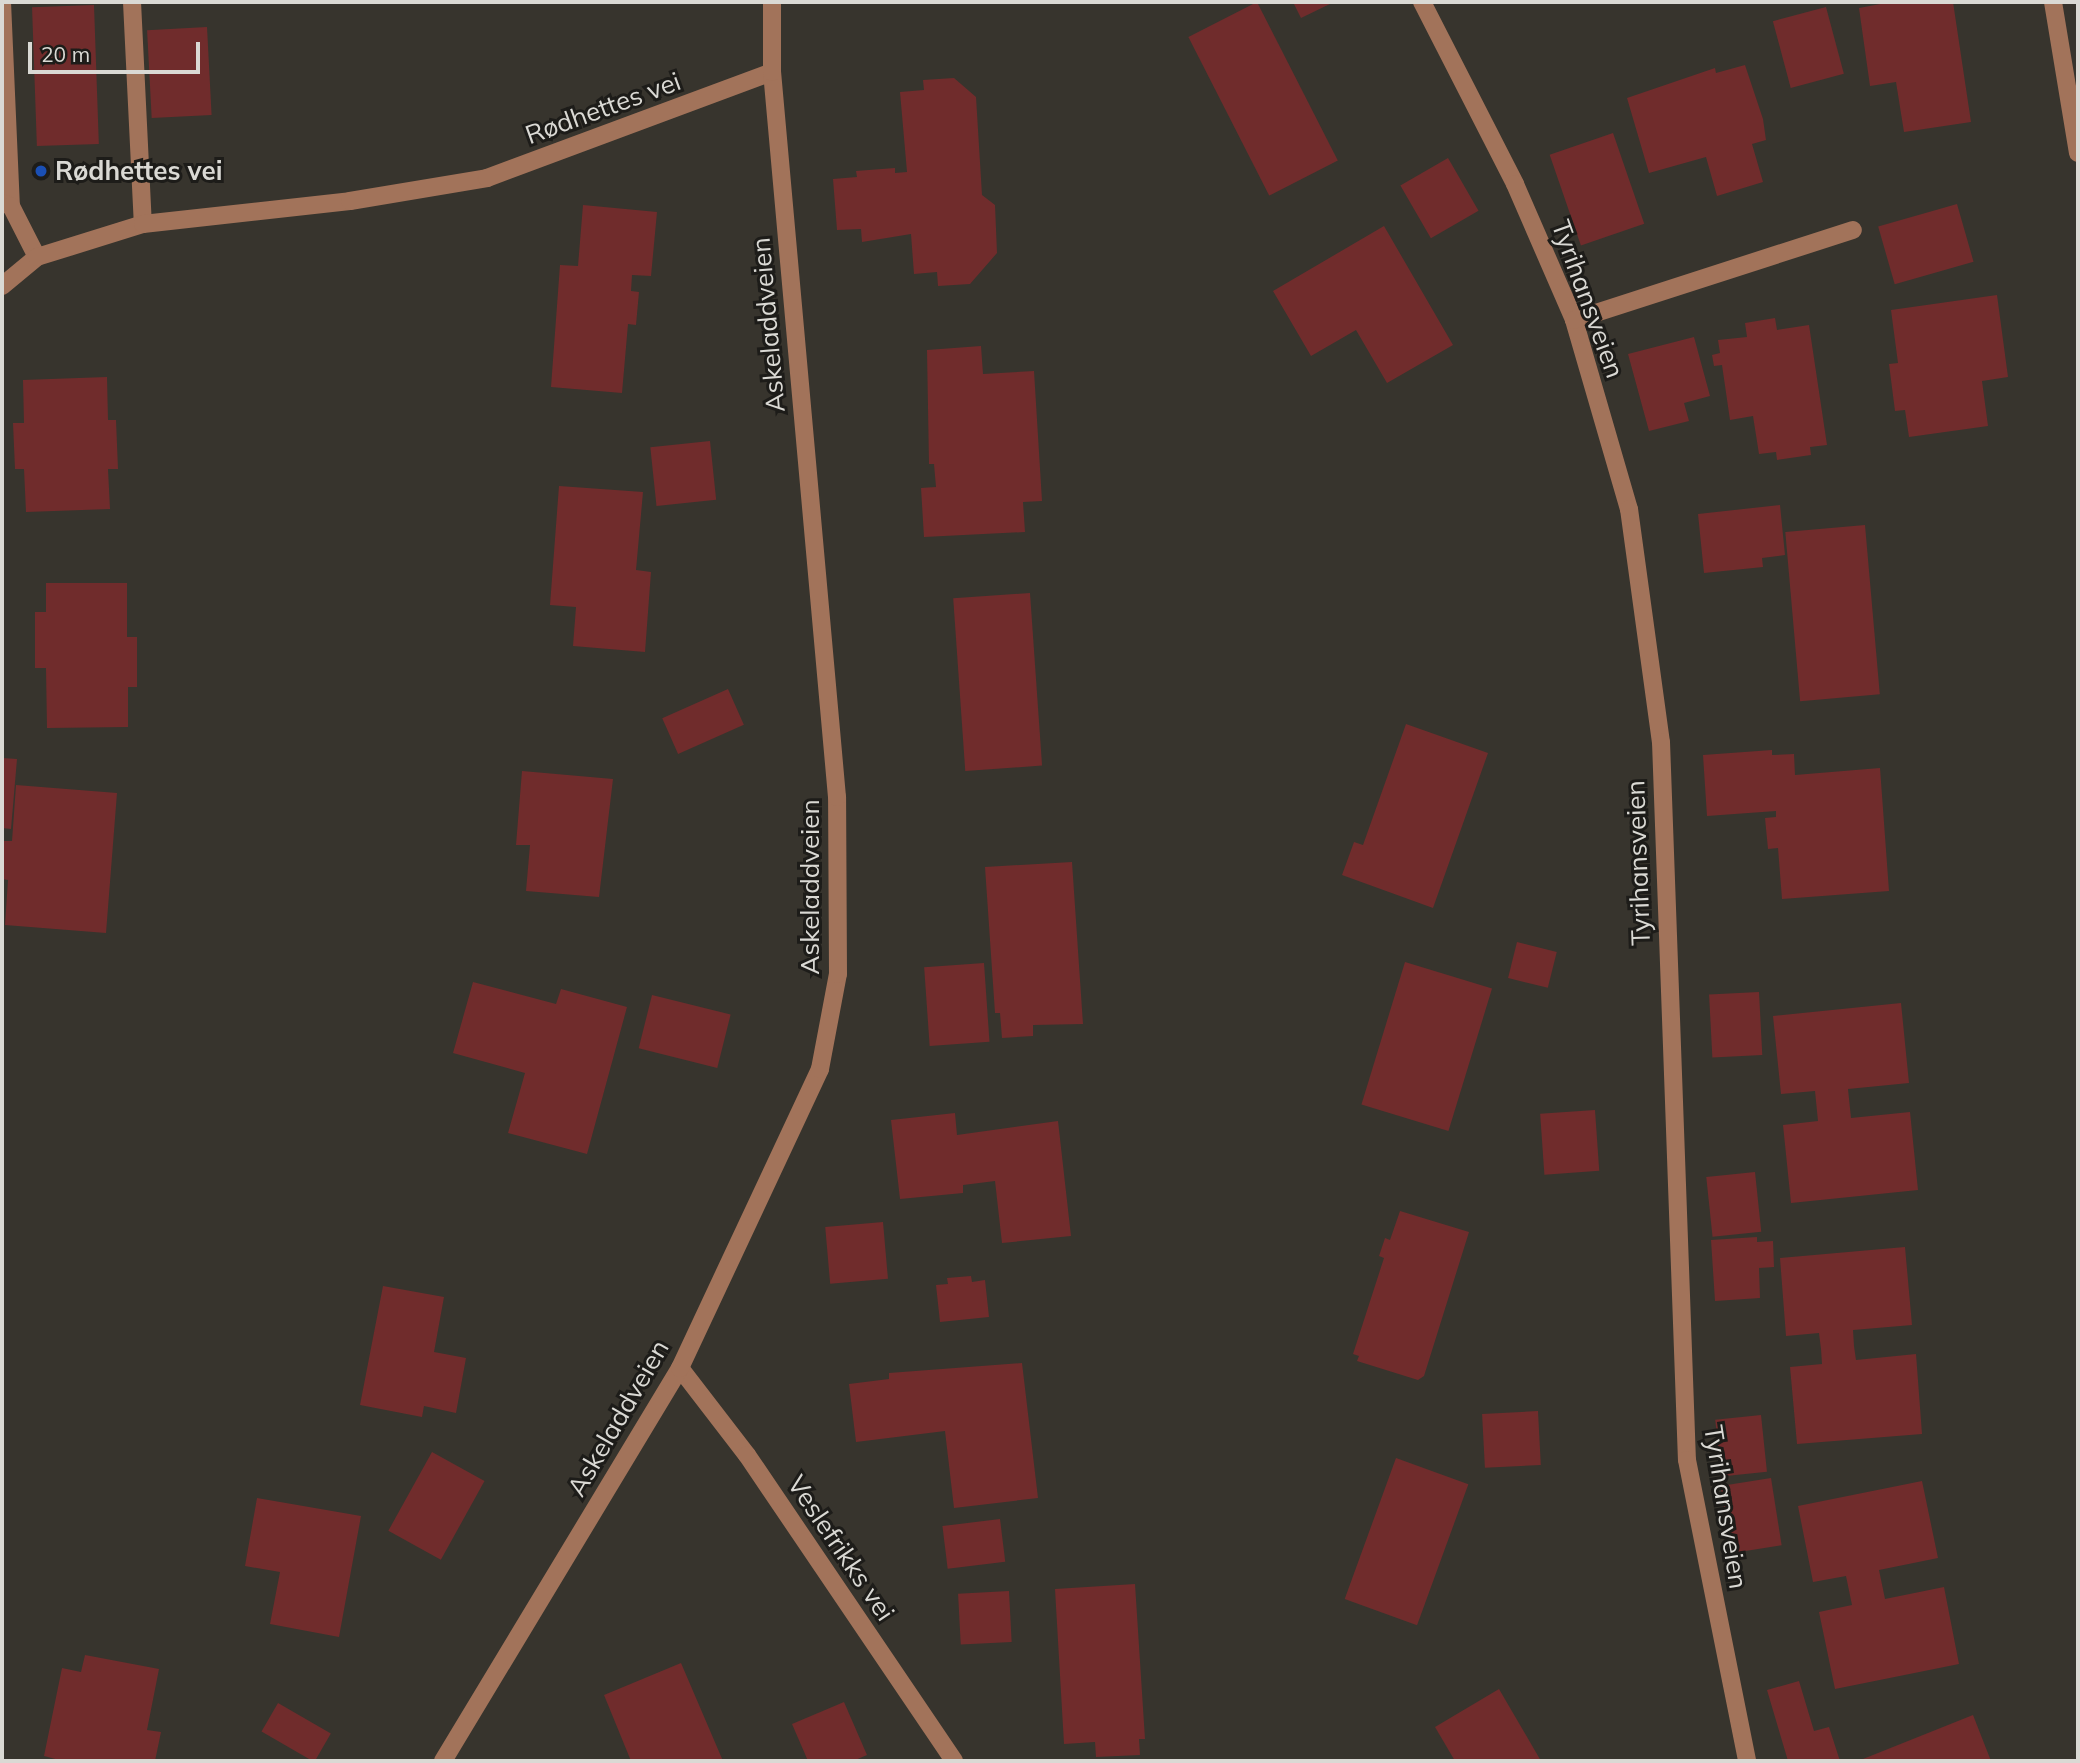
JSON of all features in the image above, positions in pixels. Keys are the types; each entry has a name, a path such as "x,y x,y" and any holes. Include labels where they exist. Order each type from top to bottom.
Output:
{"street":[{"path":"2,2 6,205 37,257"},
{"path":"132,2 143,224"},
{"name":"Askeladdveien","path":"443,1761 680,1368 820,1069 838,974 837,797 772,72 772,2"},
{"name":"Tyrihansveien","path":"1422,2 1515,184 1574,320 1629,509 1661,742 1687,1460 1748,1761"},
{"path":"2053,2 2078,153"},
{"name":"Rødhettes vei","path":"2,286 37,257 143,224 350,201 487,178 772,72"},
{"path":"1574,320 1853,230"},
{"name":"Veslefrikks vei","path":"680,1368 747,1455 954,1761"}],"building":[{"path":"1257,2 1338,161 1269,196 1188,37"},
{"path":"1293,2 1334,2 1301,18"},
{"path":"1891,2 1953,2 1971,122 1904,132 1896,82 1870,86 1859,8"},
{"path":"94,5 99,144 37,146 32,7"},
{"path":"1826,7 1844,74 1791,88 1773,21"},
{"path":"207,27 212,115 152,118 147,30"},
{"path":"1745,65 1763,119 1766,140 1752,144 1763,182 1717,196 1706,157 1649,173 1627,98 1715,68 1716,73"},
{"path":"954,78 976,97 982,195 995,205 997,253 970,284 938,286 937,272 914,274 911,234 862,242 861,229 837,230 833,179 857,177 856,171 895,168 895,173 907,172 900,92 924,90 923,80"},
{"path":"1613,133 1644,224 1581,246 1550,155"},
{"path":"1448,158 1478,211 1431,238 1400,186"},
{"path":"1957,204 1974,262 1895,284 1878,227"},
{"path":"583,205 657,212 651,276 632,275 631,291 639,292 636,325 628,324 622,393 551,387 560,265 578,266"},
{"path":"1384,226 1453,345 1387,383 1356,330 1311,356 1273,291"},
{"path":"1997,295 2008,377 1982,381 1988,426 1909,437 1905,410 1895,411 1889,364 1898,363 1891,310"},
{"path":"1775,318 1777,330 1809,325 1827,445 1810,447 1811,455 1777,460 1776,452 1759,454 1753,416 1730,420 1722,365 1714,366 1712,355 1720,353 1718,340 1747,337 1745,323"},
{"path":"1694,337 1710,396 1684,403 1689,421 1649,431 1628,354"},
{"path":"981,346 983,374 1034,371 1042,501 1023,502 1025,532 924,537 921,488 936,487 934,464 929,464 927,350"},
{"path":"107,377 108,420 116,420 118,469 108,469 110,509 26,512 24,469 15,469 13,423 24,423 23,380"},
{"path":"710,441 716,500 656,506 650,447"},
{"path":"559,486 643,492 636,570 651,572 645,652 573,646 576,607 550,605"},
{"path":"1780,505 1785,555 1762,558 1763,567 1704,573 1698,514"},
{"path":"1865,525 1880,694 1800,701 1785,532"},
{"path":"46,583 127,583 127,637 137,637 137,687 128,687 128,727 47,728 46,668 35,668 35,612 46,612"},
{"path":"1030,593 1042,766 965,771 953,598"},
{"path":"728,689 744,725 678,754 662,718"},
{"path":"1406,724 1488,753 1433,908 1342,875 1354,842 1363,845"},
{"path":"1772,750 1772,755 1794,754 1795,775 1880,768 1889,891 1782,899 1778,848 1768,849 1765,818 1776,817 1776,811 1707,816 1703,755"},
{"path":"2,758 17,759 11,829 2,828"},
{"path":"522,771 613,779 599,897 526,891 530,845 516,845"},
{"path":"16,785 117,793 106,933 5,925 8,880 2,879 3,841 12,841"},
{"path":"1072,862 1083,1024 1033,1025 1033,1036 1002,1038 1000,1013 995,1013 985,867"},
{"path":"1517,942 1557,952 1548,988 1508,978"},
{"path":"1405,962 1492,989 1448,1131 1361,1104"},
{"path":"984,963 990,1042 930,1046 924,967"},
{"path":"473,982 556,1004 561,989 627,1007 587,1154 508,1133 525,1073 453,1053"},
{"path":"1759,992 1762,1055 1712,1058 1709,995"},
{"path":"652,995 731,1015 717,1068 639,1048"},
{"path":"1901,1003 1909,1083 1848,1089 1851,1118 1910,1112 1918,1190 1791,1203 1783,1125 1818,1121 1815,1091 1781,1094 1773,1016"},
{"path":"1595,1110 1599,1171 1544,1175 1540,1114"},
{"path":"955,1113 957,1135 1058,1121 1071,1236 1002,1243 995,1181 963,1185 963,1193 900,1199 891,1120"},
{"path":"1755,1172 1761,1232 1713,1237 1706,1177"},
{"path":"1400,1211 1469,1232 1424,1376 1418,1380 1357,1361 1359,1356 1353,1354 1384,1258 1379,1256 1385,1238 1390,1240"},
{"path":"883,1222 888,1279 830,1284 825,1227"},
{"path":"1757,1237 1757,1242 1773,1241 1774,1267 1759,1268 1760,1298 1715,1301 1711,1240"},
{"path":"1905,1247 1912,1325 1853,1330 1854,1346 1856,1360 1916,1354 1922,1434 1797,1444 1790,1367 1822,1364 1821,1349 1819,1333 1786,1336 1780,1258"},
{"path":"971,1276 972,1282 985,1280 989,1317 940,1322 936,1285 948,1284 947,1278"},
{"path":"383,1286 444,1297 434,1352 466,1358 456,1413 424,1406 422,1417 360,1405"},
{"path":"1022,1363 1038,1498 954,1508 945,1431 856,1442 849,1384 889,1379 889,1373"},
{"path":"1538,1411 1541,1465 1485,1468 1482,1414"},
{"path":"1761,1415 1767,1472 1721,1476 1715,1420"},
{"path":"432,1452 484,1481 441,1560 388,1531"},
{"path":"1396,1458 1468,1484 1417,1625 1345,1599"},
{"path":"1771,1478 1782,1545 1731,1553 1721,1486"},
{"path":"1922,1481 1938,1558 1879,1570 1885,1599 1944,1587 1959,1664 1835,1689 1819,1612 1852,1605 1846,1576 1813,1582 1798,1506"},
{"path":"257,1498 361,1516 339,1637 270,1624 280,1572 245,1566"},
{"path":"1000,1519 1005,1562 948,1569 942,1526"},
{"path":"1135,1584 1145,1739 1139,1739 1140,1755 1096,1757 1095,1742 1064,1744 1055,1589"},
{"path":"1009,1591 1012,1642 961,1645 958,1594"},
{"path":"85,1655 159,1669 147,1730 161,1732 155,1761 63,1761 44,1756 62,1668 81,1672"},
{"path":"681,1663 723,1761 631,1761 604,1695"},
{"path":"1799,1681 1814,1731 1829,1727 1840,1761 1788,1761 1767,1690"},
{"path":"1499,1689 1541,1761 1455,1761 1435,1727"},
{"path":"844,1702 867,1755 853,1761 808,1761 792,1724"},
{"path":"278,1703 331,1734 312,1761 262,1732"},
{"path":"1973,1715 1991,1761 1858,1761"}],"place":[{"name":"Rødhettes vei","path":"41,171"}]}
